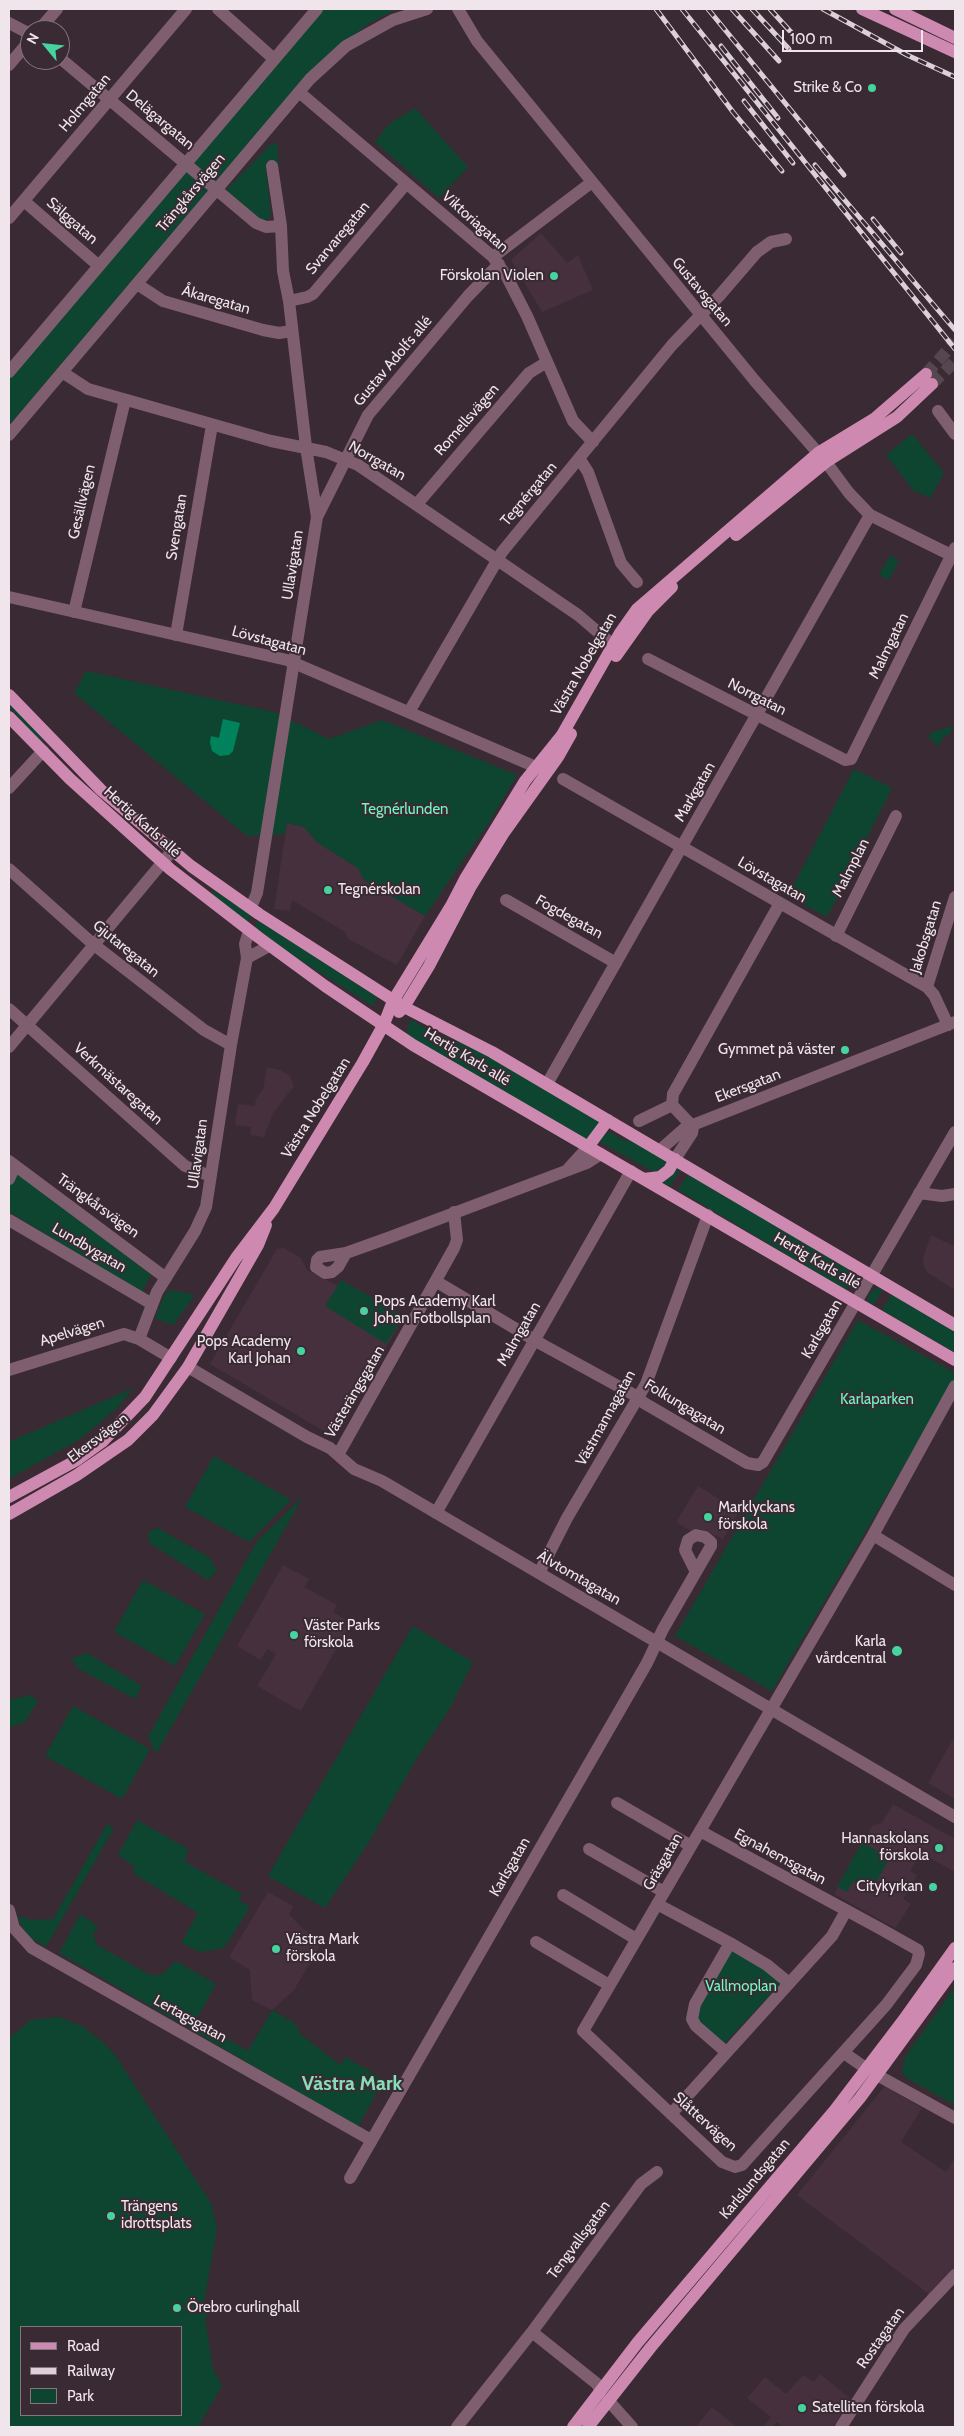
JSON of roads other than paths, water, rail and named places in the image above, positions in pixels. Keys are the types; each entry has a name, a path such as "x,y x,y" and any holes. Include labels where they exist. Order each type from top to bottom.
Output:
{"main road":[{"path":"862,9 955,52"},
{"path":"894,9 955,38"},
{"name":"Västra Nobelgatan","path":"398,1004 469,872 536,766 568,726 627,621 650,595 822,458 890,422 929,379"},
{"name":"Västra Nobelgatan","path":"171,1358 248,1240 274,1208 364,1062 384,1024 430,966 471,886 503,834 558,757 619,649 635,627 670,588 822,458"},
{"name":"Hertig Karls allé","path":"9,695 70,779 162,862 249,931 325,986 413,1045 955,1360"},
{"name":"Hertig Karls allé","path":"9,717 212,882 398,1004 492,1052 955,1325"},
{"path":"588,1147 608,1120"},
{"path":"644,1179 660,1177 669,1170 676,1159"},
{"name":"Västra Nobelgatan","path":"188,1367 258,1245 274,1208"},
{"path":"171,1358 188,1367"},
{"name":"Ekersvägen","path":"9,1497 77,1460 102,1442 145,1397 171,1358"},
{"name":"Ekersvägen","path":"9,1514 77,1475 128,1440 153,1415 188,1367"},
{"name":"Karlslundsgatan","path":"872,2072 955,1948"},
{"name":"Karlslundsgatan","path":"588,2427 605,2395 638,2342 835,2110 872,2072 955,1968"},
{"name":"Karlslundsgatan","path":"573,2427 605,2395"}],"street":[{"path":"48,20 57,9"},
{"name":"Holmgatan","path":"9,218 186,9"},
{"path":"218,9 274,58"},
{"name":"Trängkårsvägen","path":"9,372 316,9"},
{"name":"Trängkårsvägen","path":"9,435 299,92 346,46 393,20 427,9"},
{"name":"Gustavsgatan","path":"458,9 477,41 701,316 822,458 849,494 870,515 954,553"},
{"path":"9,65 20,52"},
{"name":"Delägargatan","path":"70,66 216,190"},
{"name":"Viktoriagatan","path":"299,92 496,261 527,316 573,421 593,442"},
{"name":"Ullavigatan","path":"251,907 257,893 317,517 291,332 289,301 283,271 281,226 272,166"},
{"name":"Gustav Adolfs allé","path":"317,517 374,408 496,261 592,182"},
{"name":"Svarvaregatan","path":"289,301 312,294 406,184"},
{"path":"216,190 256,223 266,227 281,226"},
{"name":"Sälggatan","path":"24,201 99,266"},
{"name":"Tegnérgatan","path":"409,712 496,558 672,345 701,316 757,252 771,242 786,239"},
{"name":"Åkaregatan","path":"136,284 163,301 263,330 291,332"},
{"name":"Romellsvägen","path":"416,504 528,373 547,362"},
{"name":"Norrgatan","path":"62,372 88,389 271,441 306,447 358,465 496,558 592,626 613,645"},
{"name":"Gesällvägen","path":"74,612 125,400"},
{"path":"938,410 955,434"},
{"name":"Svengatan","path":"176,635 212,425"},
{"path":"579,458 588,472 621,563 637,582"},
{"name":"Markgatan","path":"547,1084 870,515"},
{"name":"Malmgatan","path":"851,759 954,553"},
{"name":"Lövstagatan","path":"9,597 294,663 536,766"},
{"name":"Norrgatan","path":"648,658 756,716 845,760 851,759"},
{"path":"9,788 47,746"},
{"name":"Lövstagatan","path":"563,779 927,987 952,1023"},
{"name":"Malmplan","path":"836,936 896,816"},
{"path":"9,1047 172,851"},
{"name":"Gjutaregatan","path":"9,869 93,944 204,1030 231,1045"},
{"name":"Jakobsgatan","path":"927,987 955,897"},
{"name":"Fogdegatan","path":"506,900 616,963"},
{"path":"639,1121 672,1105 678,1085 780,903"},
{"name":"Ullavigatan","path":"139,1339 152,1304 202,1218 206,1207 231,1045 247,958 245,944 249,931"},
{"path":"247,958 269,946"},
{"name":"Verkmästaregatan","path":"9,1009 185,1166 210,1176"},
{"name":"Ekersgatan","path":"660,1150 685,1128 693,1127 952,1023"},
{"path":"672,1105 693,1127 692,1133 676,1159"},
{"name":"Karlsgatan","path":"761,1464 955,1132"},
{"path":"568,1169 588,1147"},
{"path":"346,1253 587,1163 601,1154"},
{"path":"9,1178 12,1164"},
{"name":"Trängkårsvägen","path":"12,1164 166,1278"},
{"name":"Malmgatan","path":"436,1513 631,1171"},
{"path":"919,1194 942,1196 955,1194"},
{"name":"Västerängsgatan","path":"339,1453 437,1282 457,1240 454,1212"},
{"name":"Västmannagatan","path":"538,1573 567,1518 646,1384 708,1216"},
{"name":"Lundbygatan","path":"9,1220 152,1304"},
{"name":"Folkungagatan","path":"437,1282 534,1340 638,1397 644,1403 747,1463 755,1466 761,1464"},
{"name":"Apelvägen","path":"9,1370 124,1334 139,1339 171,1358"},
{"name":"Älvtomtagatan","path":"188,1367 339,1453 354,1469 382,1481 955,1817"},
{"path":"771,1709 873,1535 955,1386"},
{"path":"873,1535 955,1584"},
{"name":"Karlsgatan","path":"350,2178 647,1662 656,1642 696,1572"},
{"name":"Gräsgatan","path":"582,2031 771,1709"},
{"path":"617,1803 691,1846"},
{"name":"Egnahemsgatan","path":"700,1831 846,1910"},
{"path":"590,1849 664,1892"},
{"path":"563,1895 636,1939"},
{"path":"657,1904 767,1965 789,1983"},
{"name":"Lertagsgatan","path":"9,1910 14,1928 32,1948 371,2140"},
{"path":"671,2114 832,1936 846,1910"},
{"name":"Slåttervägen","path":"582,2031 722,2162 735,2167 742,2165 844,2053 906,1981 916,1965 920,1954 918,1950 846,1910"},
{"path":"536,1942 609,1985"},
{"path":"726,2052 696,2026 692,2019 695,2004 730,1944"},
{"path":"844,2053 872,2072 955,2118"},
{"name":"Tengvallsgatan","path":"457,2427 532,2332 641,2184 657,2172"},
{"name":"Rostagatan","path":"841,2427 904,2329 955,2275"},
{"path":"532,2332 596,2383 632,2427"}],"tunnel":[{"path":"926,374 955,342"},
{"path":"932,384 955,361"}],"railway":[{"path":"656,9 733,112 782,171"},
{"path":"682,9 955,349"},
{"path":"708,9 844,175"},
{"path":"732,9 779,61"},
{"path":"752,9 789,49"},
{"path":"770,9 799,41"},
{"path":"823,9 907,55 955,77"},
{"path":"721,46 778,118"},
{"path":"744,101 793,163"},
{"path":"815,165 955,330"},
{"path":"873,219 901,253"}],"place":[{"name":"Strike & Co","path":"872,88"},
{"name":"Förskolan Violen","path":"554,276"},
{"name":"Tegnérskolan","path":"328,890"},
{"name":"Gymmet på väster","path":"845,1050"},
{"name":"Pops Academy Karl Johan Fotbollsplan","path":"364,1311"},
{"name":"Pops Academy Karl Johan","path":"301,1351"},
{"name":"Marklyckans förskola","path":"708,1517"},
{"name":"Väster Parks förskola","path":"294,1635"},
{"name":"Karla vårdcentral","path":"897,1651"},
{"name":"Hannaskolans förskola","path":"939,1848"},
{"name":"Citykyrkan","path":"933,1887"},
{"name":"Västra Mark förskola","path":"276,1949"},
{"name":"Trängens idrottsplats","path":"111,2216"},
{"name":"Örebro curlinghall","path":"177,2308"},
{"name":"Satelliten förskola","path":"802,2408"}],"district":[{"name":"Västra Mark","path":"352,2084"}],"park label":[{"name":"Tegnérlunden","path":"405,810"},
{"name":"Karlaparken","path":"877,1400"},
{"name":"Vallmoplan","path":"741,1987"}]}
